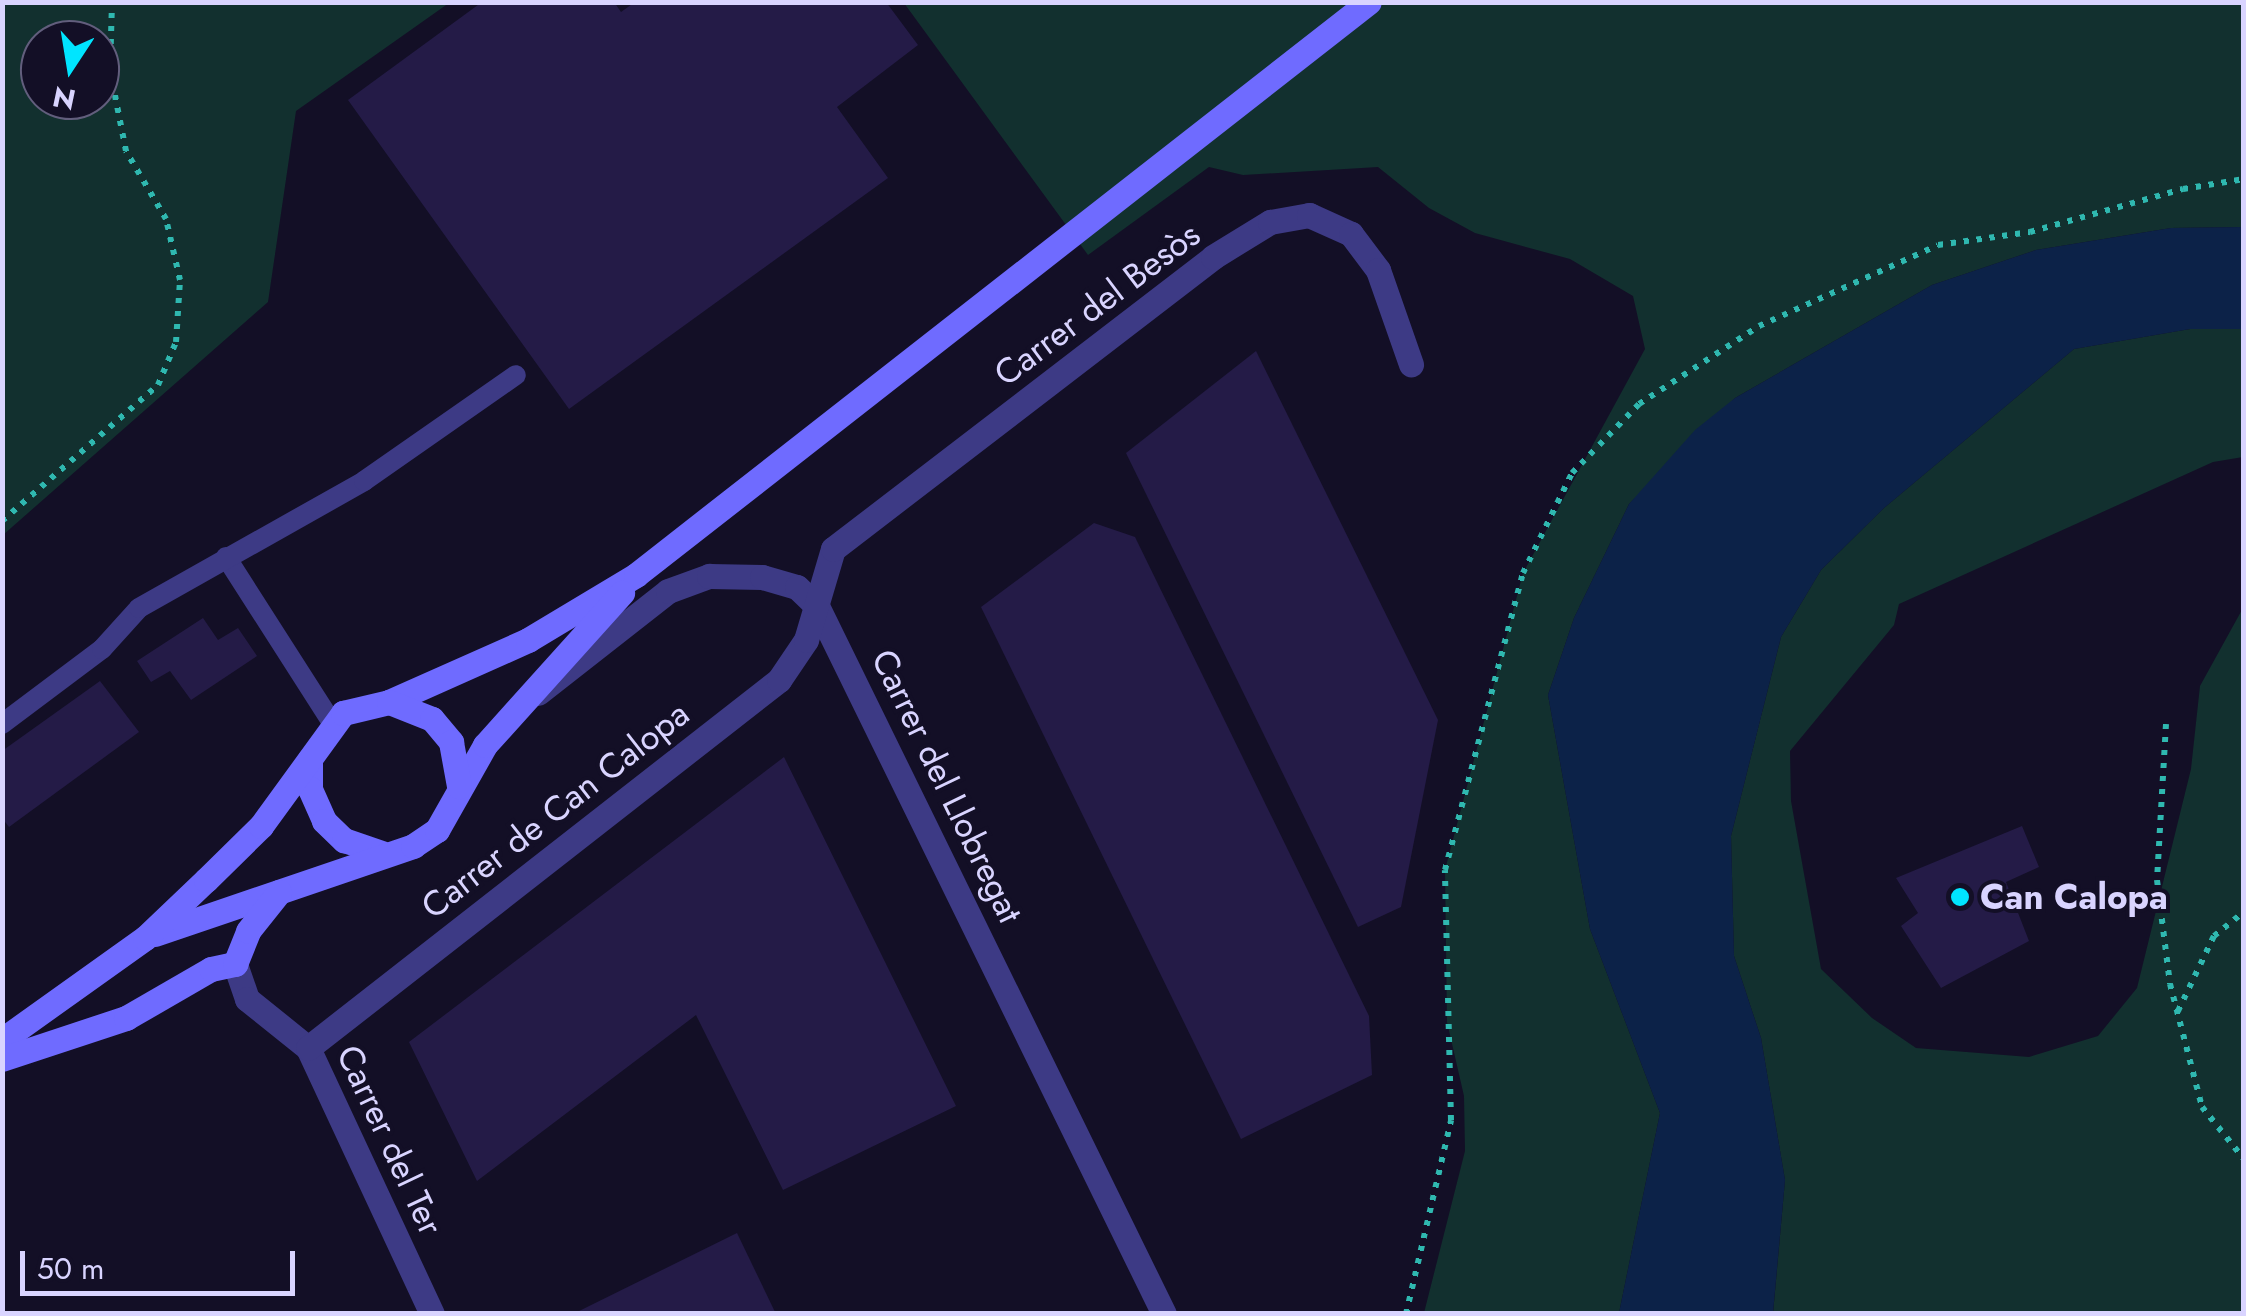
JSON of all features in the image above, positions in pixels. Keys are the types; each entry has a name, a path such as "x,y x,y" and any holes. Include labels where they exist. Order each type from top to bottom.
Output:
{"main road":[{"path":"390,702 528,640 636,576 1370,2"},
{"path":"146,938 382,853 413,846 437,830 459,786 518,706 636,576"},
{"path":"2,1040 146,938 261,826 332,723 367,704 390,702 412,707 443,730 456,757 459,786"},
{"path":"310,760 310,789 324,822 344,840 382,853"},
{"path":"2,1059 126,1018 212,969 235,964 248,931 279,892"}],"street":[{"name":"Carrer del Besòs","path":"817,606 834,549 1213,257 1270,222 1308,216 1351,234 1378,270 1411,364"},
{"path":"518,706 576,668 668,591 709,576 780,582 798,587 817,606"},
{"name":"Carrer de Can Calopa","path":"308,1048 779,680 806,640 817,606"},
{"name":"Carrer del Llobregat","path":"817,606 1164,1314"},
{"name":"Carrer del Ter","path":"235,964 247,1000 308,1048 432,1314"}],"lane":[{"path":"2,724 102,649 139,608 364,480 516,375"},
{"path":"226,557 332,723"}],"path":[{"path":"2,521 158,385 176,342 180,280 166,219 126,151 110,70 112,2"},
{"path":"1406,1314 1451,1120 1445,870 1523,573 1572,474 1639,404 1759,326 1938,245 2030,232 2183,189 2244,180"},
{"path":"2166,724 2157,880 2178,1012 2202,1106 2244,1159"},
{"path":"2178,1012 2214,936 2244,912"}],"green space":[{"path":"2,3 449,3 296,111 268,302 3,535"},
{"path":"904,3 2243,3 2243,227 2171,228 2036,250 1932,285 1735,398 1629,504 1574,618 1548,695 1590,929 1660,1113 1619,1313 1424,1313 1465,1151 1464,1096 1447,1022 1445,870 1523,573 1645,349 1633,296 1570,259 1475,233 1429,208 1378,167 1243,175 1209,167 1088,255"},
{"path":"2190,329 2243,329 2243,457 2213,462 1899,604 1894,625 1790,751 1791,801 1821,969 1872,1018 1916,1048 2029,1057 2098,1036 2137,988 2191,769 2200,686 2243,608 2243,1313 1773,1314 1785,1180 1761,1038 1734,956 1731,836 1781,637 1821,570 1884,508 2074,349"}],"water":[{"path":"2243,227 2243,329 2190,329 2074,349 1884,508 1821,570 1781,637 1731,836 1734,956 1761,1038 1785,1180 1773,1313 1619,1313 1660,1113 1590,929 1548,695 1574,618 1629,504 1695,430 1735,398 1932,285 2036,250 2171,228"}],"building":[{"path":"482,2 614,2 621,12 635,2 886,2 918,45 837,107 888,178 569,409 348,100"},
{"path":"1256,351 1438,720 1401,907 1358,927 1126,453"},
{"path":"1094,523 1135,537 1369,1016 1372,1075 1241,1139 981,607"},
{"path":"203,618 218,640 238,628 257,656 191,700 170,671 151,682 137,661"},
{"path":"100,681 139,732 9,827 2,818 2,751"},
{"path":"784,757 956,1106 783,1190 696,1015 477,1181 409,1042"},
{"name":"Can Calopa","path":"2022,826 2039,867 2006,882 2029,941 1941,988 1901,926 1918,913 1896,878"},
{"path":"737,1233 776,1314 573,1314"}],"place":[{"name":"Can Calopa","path":"1960,897"}]}
